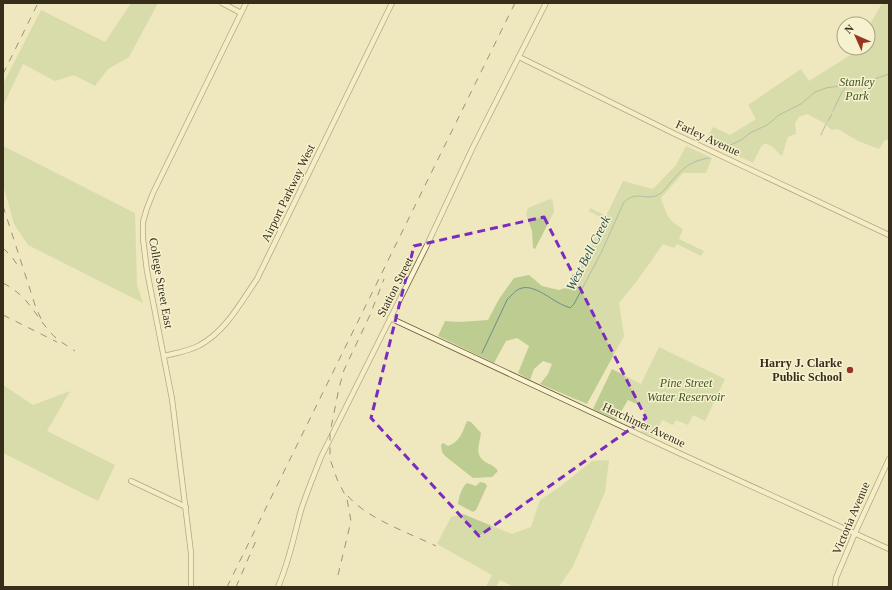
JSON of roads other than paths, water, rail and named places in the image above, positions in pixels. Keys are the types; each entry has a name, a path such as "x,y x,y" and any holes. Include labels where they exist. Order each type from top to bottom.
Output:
{"street":[{"path":"222,3 241,13"},
{"name":"College Street East","path":"191,587 191,553 172,399 147,272 143,239 143,222 153,193 246,3"},
{"name":"Airport Parkway West","path":"164,356 199,346 211,338 237,308 257,279 392,3"},
{"name":"Station Street","path":"278,587 284,572 301,509 310,483 427,245 473,147 546,3"},
{"name":"Farley Avenue","path":"518,57 675,134 889,235"},
{"name":"Herchimer Avenue","path":"390,318 889,549"},
{"name":"Victoria Avenue","path":"835,587 836,578 889,459"},
{"path":"131,481 186,507"}],"waterway":[{"name":"West Bell Creek","path":"722,149 767,125 779,115 801,104 815,92 826,88 865,82 889,74"},
{"path":"833,111 842,92 847,86"},
{"path":"828,121 832,114"},
{"path":"821,135 826,124"},
{"name":"West Bell Creek","path":"482,353 507,300 516,291 522,288 531,288 570,308 574,304 601,253 624,202 629,198 638,196 656,196 662,192 687,166 702,159 709,158"}],"railway":[{"path":"3,74 38,3"},
{"path":"227,587 515,3"},
{"path":"3,206 36,308 44,325"},
{"path":"3,248 12,257 20,269"},
{"path":"338,575 351,521 347,499 337,479 330,459 330,433 344,370 370,315 384,279"},
{"path":"3,283 12,288 25,299 53,335 75,351"},
{"path":"3,315 57,342"},
{"path":"348,496 356,504 377,518 436,546"},
{"path":"236,587 258,536"}],"place":[{"name":"Harry J. Clarke Public School","path":"850,370"}],"park label":[{"name":"Stanley Park","path":"857,89"},
{"name":"Pine Street Water Reservoir","path":"686,390"}]}
